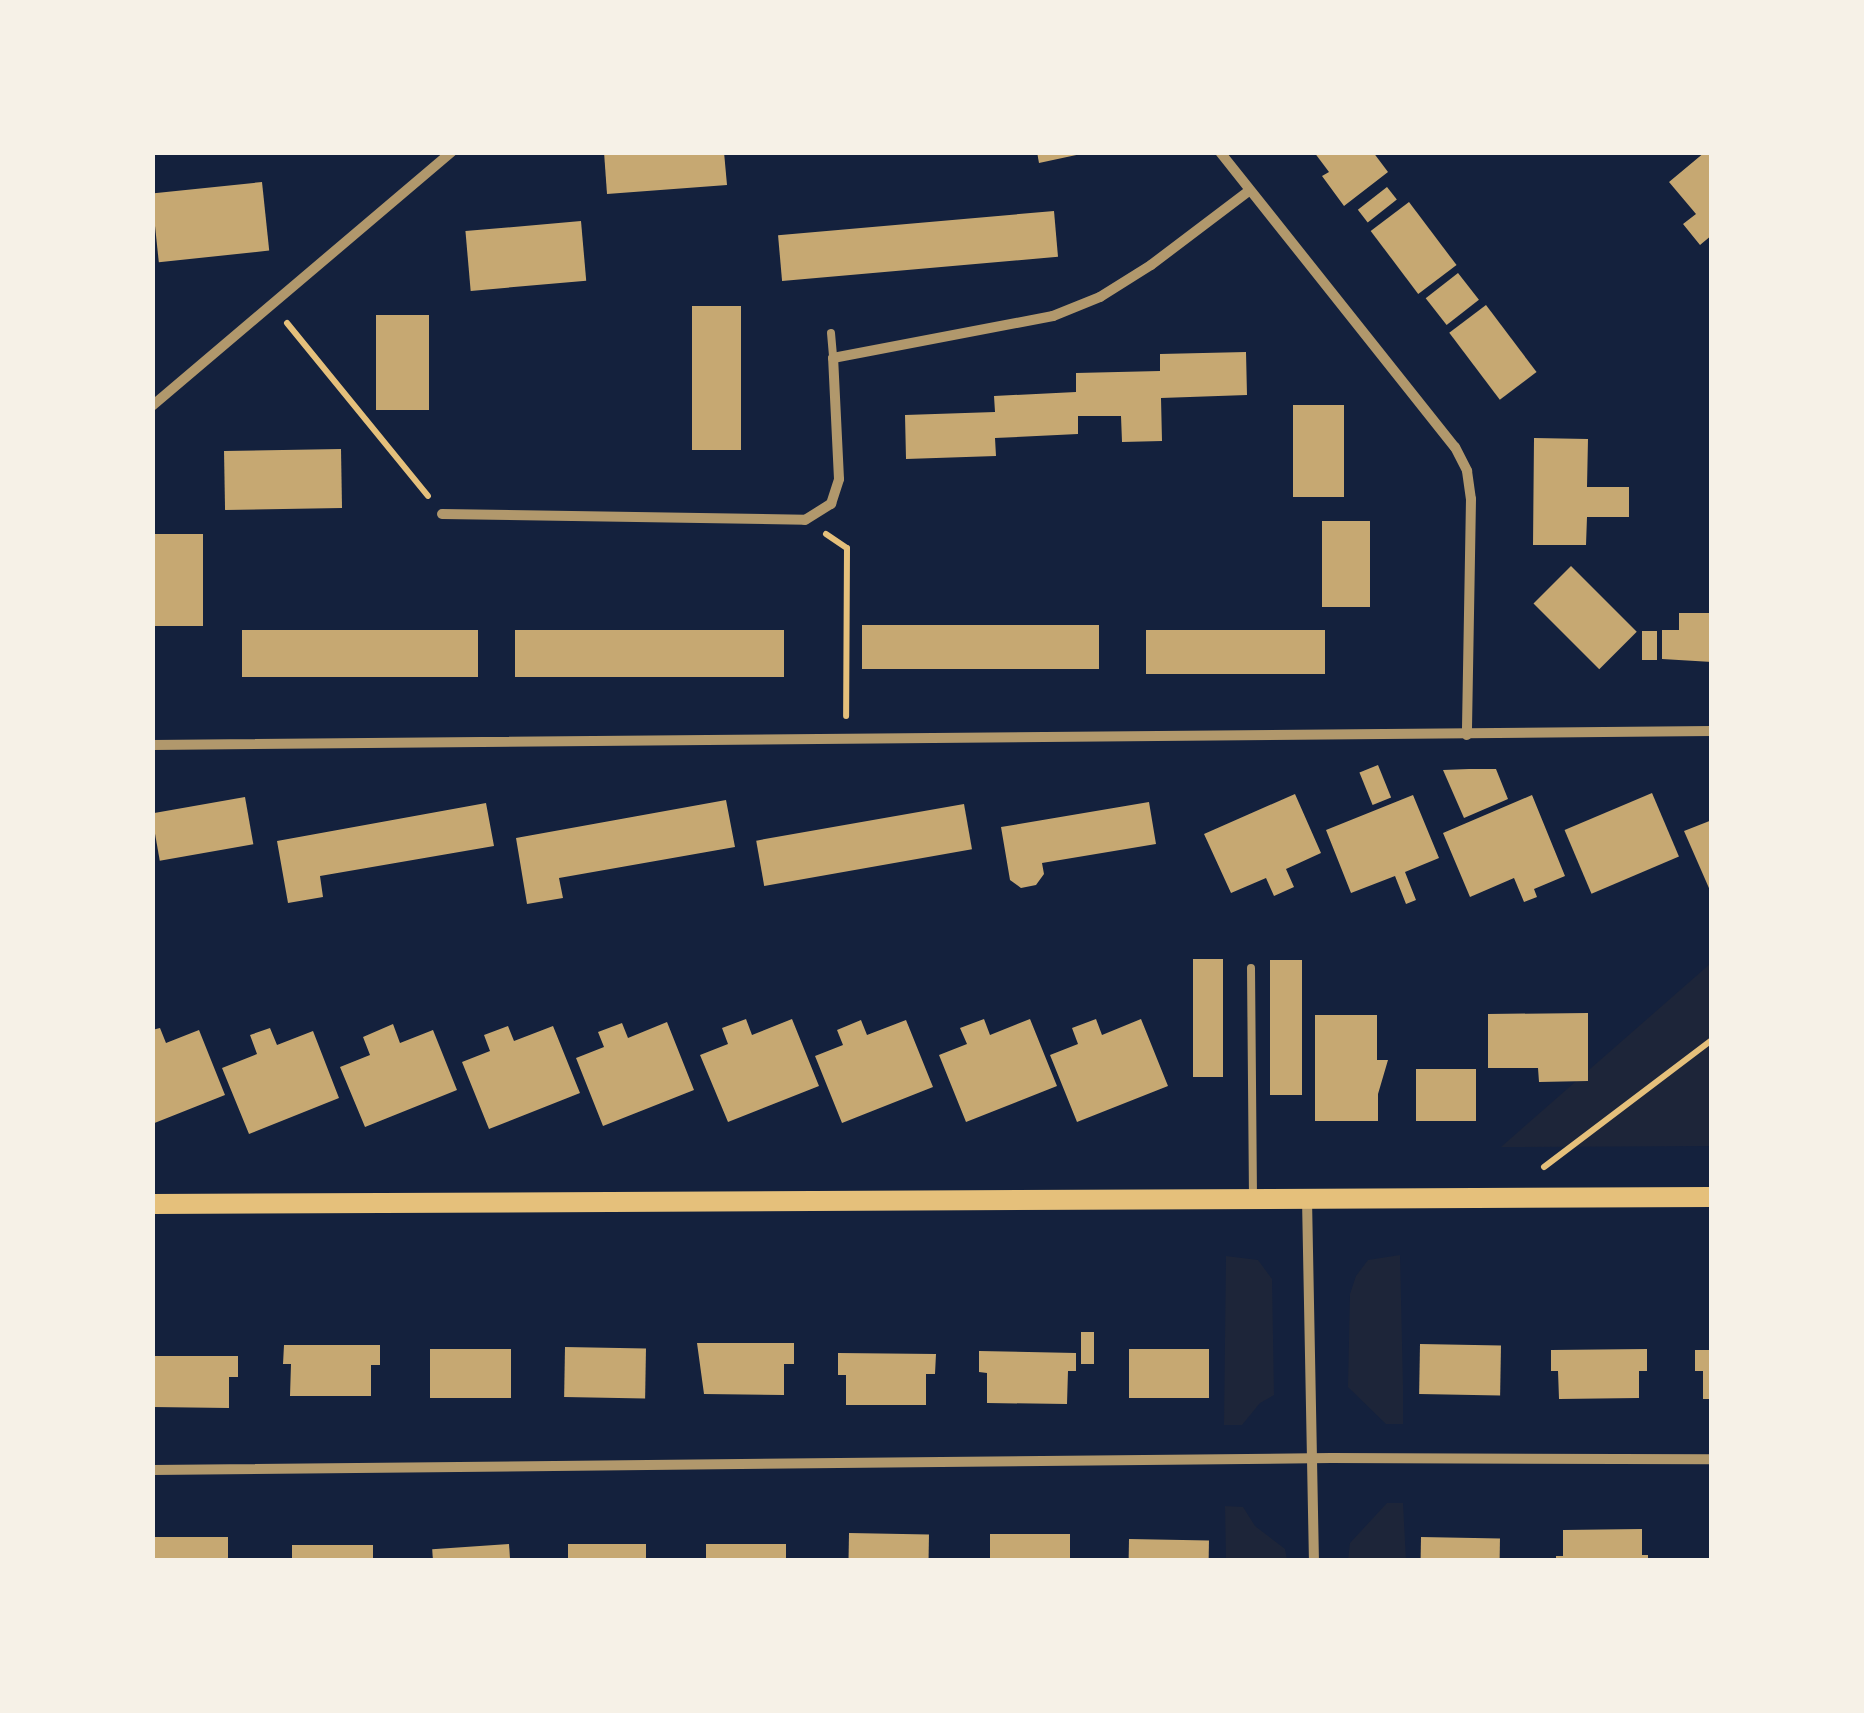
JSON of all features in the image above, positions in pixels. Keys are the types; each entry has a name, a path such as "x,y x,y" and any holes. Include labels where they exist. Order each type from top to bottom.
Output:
{"main road":[{"path":"152,1204 1712,1197"}],"street":[{"path":"152,406 452,152"},
{"path":"1220,152 1456,447 1467,471 1471,499 1467,735"},
{"path":"442,514 805,520 831,504 840,479 833,358 1053,316 1100,297 1152,265 1249,191"},
{"path":"152,745 1712,732"},
{"path":"1307,1200 1314,1560"},
{"path":"152,1470 1312,1458 1712,1459"}],"lane":[{"path":"831,332 833,358"},
{"path":"1251,968 1252,1200"}],"path":[{"path":"271,302 442,514"},
{"path":"845,689 847,548"},
{"path":"1498,1200 1712,1040"}],"shaded area":[{"path":"1711,963 1711,1146 1501,1147"},
{"path":"1400,1255 1403,1424 1386,1424 1348,1387 1350,1294 1356,1276 1368,1260"},
{"path":"1226,1256 1258,1260 1272,1279 1274,1395 1260,1403 1242,1425 1224,1425"},
{"path":"1387,1503 1403,1503 1406,1560 1348,1560 1350,1543"},
{"path":"1225,1506 1243,1507 1255,1526 1285,1549 1287,1560 1226,1560"}],"building":[{"path":"604,152 724,152 727,185 607,194"},
{"path":"1037,152 1081,152 1081,154 1039,163"},
{"path":"1314,152 1373,152 1388,172 1344,206 1322,176 1329,172"},
{"path":"1705,152 1712,152 1712,235 1700,245 1683,224 1696,214 1669,182"},
{"path":"262,182 269,251 159,262 152,194"},
{"path":"1387,187 1397,200 1368,222 1358,210"},
{"path":"1409,202 1457,265 1418,294 1371,231"},
{"path":"1054,211 1058,257 782,281 778,235"},
{"path":"581,221 586,281 471,291 465,231"},
{"path":"1458,273 1479,300 1447,325 1426,298"},
{"path":"1486,305 1537,372 1500,400 1449,333"},
{"path":"692,306 741,306 741,450 692,450"},
{"path":"376,315 429,315 429,410 376,410"},
{"path":"1246,352 1247,395 1161,398 1162,441 1122,442 1121,416 1078,416 1078,434 995,438 996,456 906,459 905,415 995,412 994,396 1076,392 1076,373 1160,371 1160,354"},
{"path":"1293,405 1344,405 1344,497 1293,497"},
{"path":"1534,438 1588,439 1587,487 1629,487 1629,517 1587,517 1586,545 1533,545"},
{"path":"341,449 342,508 225,510 224,451"},
{"path":"1322,521 1370,521 1370,607 1322,607"},
{"path":"152,534 203,534 203,626 152,626"},
{"path":"1571,566 1637,632 1599,669 1534,603"},
{"path":"1679,613 1712,613 1712,662 1662,659 1662,630 1679,630"},
{"path":"862,625 1099,625 1099,669 862,669"},
{"path":"242,630 478,630 478,677 242,677"},
{"path":"515,630 784,630 784,677 515,677"},
{"path":"1146,630 1325,630 1325,674 1146,674"},
{"path":"1642,631 1657,631 1657,660 1642,660"},
{"path":"1378,765 1391,797 1373,805 1359,772"},
{"path":"1496,769 1508,799 1464,818 1443,770"},
{"path":"1652,793 1679,857 1592,894 1565,830"},
{"path":"1295,794 1321,853 1286,869 1294,887 1274,896 1266,878 1231,893 1204,834"},
{"path":"1413,795 1439,858 1405,872 1416,900 1406,904 1395,876 1351,893 1326,830"},
{"path":"1532,795 1565,876 1534,889 1537,897 1524,902 1514,878 1470,897 1443,833"},
{"path":"245,797 253,844 160,861 152,813"},
{"path":"726,800 735,847 559,878 563,898 527,904 516,838"},
{"path":"1149,802 1156,844 1042,863 1044,874 1036,885 1021,888 1010,880 1001,827"},
{"path":"486,803 494,846 320,876 323,897 288,903 277,841"},
{"path":"964,804 972,849 764,886 756,841"},
{"path":"1712,820 1712,895 1684,831"},
{"path":"1193,959 1223,959 1223,1077 1193,1077"},
{"path":"1270,960 1302,960 1302,1095 1270,1095"},
{"path":"1588,1013 1588,1081 1539,1082 1538,1068 1488,1068 1488,1014"},
{"path":"1315,1015 1377,1015 1377,1060 1388,1060 1378,1094 1378,1121 1315,1121"},
{"path":"746,1019 752,1035 792,1019 819,1086 728,1122 700,1055 728,1044 722,1028"},
{"path":"984,1019 990,1035 1030,1019 1057,1086 966,1122 939,1055 967,1044 960,1028"},
{"path":"1096,1019 1102,1035 1141,1019 1168,1086 1077,1122 1050,1055 1078,1044 1072,1028"},
{"path":"861,1020 867,1035 906,1020 933,1087 842,1123 815,1056 843,1045 837,1030"},
{"path":"667,1022 694,1090 603,1126 576,1058 604,1047 598,1032 622,1023 628,1038"},
{"path":"393,1024 400,1043 433,1030 457,1090 365,1127 340,1067 370,1055 363,1037"},
{"path":"508,1026 514,1041 553,1026 580,1093 489,1129 462,1062 490,1051 484,1035"},
{"path":"160,1028 166,1043 199,1030 225,1095 152,1124 152,1030"},
{"path":"270,1028 277,1045 313,1031 339,1098 249,1134 222,1068 257,1054 250,1035"},
{"path":"1416,1069 1476,1069 1476,1121 1416,1121"},
{"path":"1081,1332 1094,1332 1094,1364 1081,1364"},
{"path":"697,1343 794,1343 794,1364 784,1364 784,1395 704,1394"},
{"path":"1420,1344 1501,1345 1500,1395 1419,1394"},
{"path":"284,1345 380,1345 380,1365 371,1365 371,1396 290,1396 291,1364 283,1364"},
{"path":"565,1347 646,1348 645,1398 564,1397"},
{"path":"430,1349 511,1349 511,1398 430,1398"},
{"path":"1129,1349 1209,1349 1209,1398 1129,1398"},
{"path":"1647,1349 1647,1371 1639,1371 1639,1398 1559,1399 1558,1371 1551,1371 1551,1350"},
{"path":"1695,1350 1712,1350 1712,1399 1703,1399 1703,1371 1695,1371"},
{"path":"979,1351 1076,1353 1076,1371 1068,1371 1067,1404 987,1403 987,1373 979,1372"},
{"path":"838,1353 936,1354 935,1374 926,1374 926,1405 846,1405 846,1375 838,1375"},
{"path":"152,1356 238,1356 238,1377 229,1377 229,1408 152,1407"},
{"path":"1642,1529 1642,1555 1648,1555 1648,1560 1556,1560 1556,1556 1563,1556 1563,1530"},
{"path":"849,1533 929,1534 929,1560 849,1560"},
{"path":"990,1534 1070,1534 1070,1560 990,1560"},
{"path":"152,1537 228,1537 228,1560 152,1560"},
{"path":"1421,1537 1500,1538 1500,1560 1421,1560"},
{"path":"1129,1539 1209,1540 1209,1560 1129,1560"},
{"path":"509,1544 510,1560 433,1560 432,1549"},
{"path":"568,1544 646,1544 646,1560 568,1560"},
{"path":"706,1544 786,1544 786,1560 706,1560"},
{"path":"292,1545 373,1545 373,1560 292,1560"}]}
